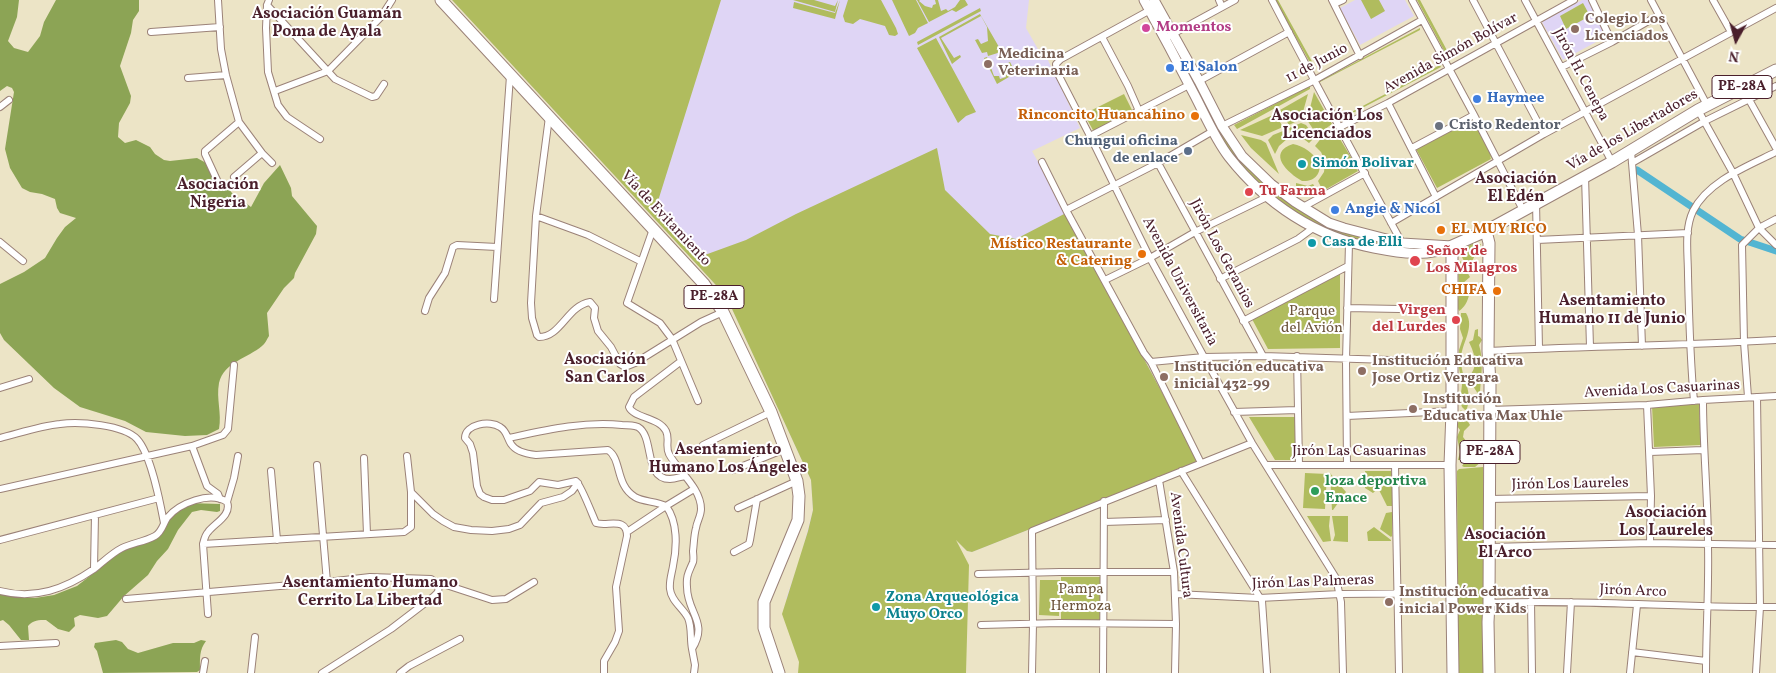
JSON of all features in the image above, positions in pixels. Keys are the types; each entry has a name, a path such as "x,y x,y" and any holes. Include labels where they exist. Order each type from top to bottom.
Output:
{"highway":[{"name":"Vía de Evitamiento","path":"441,0 653,227 704,284 723,312 771,412 797,481 799,496 798,520 764,602 764,628 779,673"},
{"name":"Vía de los Libertadores","path":"1452,246 1486,231 1612,162 1702,108 1776,70"},
{"name":"PE-28A","path":"1486,231 1489,243 1489,673"},
{"name":"PE-28A","path":"1452,246 1452,411 1450,465 1453,673"}],"street":[{"path":"218,0 221,49 226,76 239,122 262,153 272,163"},
{"path":"275,91 328,71 381,17 392,0"},
{"path":"1144,0 1154,6 1173,34 1199,81 1228,156 1267,197 1289,214 1313,228 1349,243 1393,252 1422,253 1440,252 1452,246"},
{"path":"1219,0 1222,7"},
{"path":"1164,39 1235,0"},
{"path":"1272,0 1313,81 1402,242"},
{"path":"1343,0 1333,2 1360,56"},
{"path":"1412,0 1523,210"},
{"path":"1473,0 1544,134"},
{"name":"Jirón H. Cenepa","path":"1525,0 1612,162"},
{"name":"Avenida Simón Bolívar","path":"1340,127 1388,103 1574,0"},
{"path":"1592,0 1612,42"},
{"path":"1651,0 1682,59 1702,108 1705,121 1733,173 1759,228 1776,245"},
{"path":"1713,0 1731,32"},
{"path":"268,3 335,79 372,97 376,96 384,84"},
{"path":"268,3 266,28 268,72 278,105 287,117 320,139"},
{"path":"1139,111 1102,37 1154,6"},
{"path":"1154,6 1164,39 1189,85 1217,129 1250,165 1272,184 1329,223 1402,242 1452,246"},
{"path":"1391,222 1544,134 1776,8"},
{"path":"1562,67 1612,42 1659,15"},
{"name":"11 de Junio","path":"1066,210 1158,163 1217,129 1360,56 1422,20"},
{"path":"151,32 220,27"},
{"path":"1199,81 1288,32"},
{"name":"Avenida Universitaria","path":"1102,37 1061,59 1056,64 1056,72 1150,258 1234,412 1336,578 1340,594 1343,673"},
{"path":"188,78 226,76"},
{"path":"494,299 510,76"},
{"path":"1090,136 1189,85"},
{"path":"1632,163 1705,121 1776,86"},
{"path":"1742,87 1776,148"},
{"path":"0,107 9,100"},
{"path":"1388,103 1436,197"},
{"path":"1412,148 1474,115"},
{"path":"549,117 536,216 531,311 534,326 539,337 544,337 555,330 577,306 590,302 595,308 594,318 598,332 611,346 620,364 625,367 635,363 701,322 723,312"},
{"path":"217,180 205,151 239,122"},
{"path":"1631,150 1638,235 1642,346"},
{"path":"1694,401 1689,344 1688,233 1694,210 1715,184 1776,152"},
{"path":"234,177 262,153"},
{"path":"1042,162 1066,210 1144,353 1151,362 1201,463"},
{"name":"Jirón Los Geranios","path":"1158,163 1263,356"},
{"path":"1303,207 1365,173"},
{"path":"1585,176 1590,346"},
{"path":"1105,280 1150,258 1195,232 1267,197"},
{"path":"1536,202 1539,348"},
{"path":"536,216 588,235 640,261"},
{"path":"1748,397 1744,342 1742,245 1759,228 1776,219"},
{"path":"653,227 627,303 660,323 672,340 698,401"},
{"path":"1220,279 1298,239 1313,228"},
{"path":"1537,240 1688,233"},
{"path":"0,242 23,261"},
{"path":"1347,464 1346,360 1349,243"},
{"path":"425,311 429,298 445,273 453,247 457,245 497,247"},
{"path":"1243,321 1348,266"},
{"path":"1347,308 1452,310"},
{"path":"1488,351 1776,340"},
{"path":"1151,362 1204,357 1263,356 1452,362"},
{"path":"1297,356 1298,465"},
{"path":"680,362 634,398 629,407 631,412 657,422 664,428 668,437 667,450 699,499 701,508 696,527 694,558 686,579 687,593 699,629 698,639 692,649"},
{"path":"0,489 192,446 226,433 234,365"},
{"path":"0,388 29,380"},
{"name":"Avenida Los Casuarinas","path":"1490,410 1647,406 1703,400 1776,396"},
{"path":"1756,673 1760,607 1757,397"},
{"path":"1703,400 1709,606 1706,673"},
{"path":"1647,406 1651,496 1650,544"},
{"path":"1234,412 1298,410"},
{"path":"1348,416 1452,411"},
{"path":"703,445 771,412"},
{"path":"509,438 576,425 608,423 634,426 640,429 645,436 653,467 658,474 669,479 685,476"},
{"path":"0,438 61,424 100,425 115,427 128,432 138,440 146,455 159,498 164,523"},
{"path":"604,673 604,661 615,642 619,630 616,587 627,532 625,527 619,523 596,523 578,483 571,481 558,485 539,482 530,491 510,499 492,500 484,497 480,494 477,486 474,453 465,438 465,432 469,429 479,425 491,424 500,426 513,447 536,455 608,450 614,456 621,481 633,496 643,500 656,501 666,506 672,517 676,538 676,554 670,589 678,606 688,619 694,673"},
{"path":"1032,673 1034,624 1032,531 1252,443"},
{"path":"192,446 207,486 218,494 220,499"},
{"path":"733,470 785,449"},
{"path":"1650,452 1703,450"},
{"path":"208,614 202,544 207,533 226,513 228,508 226,502 234,478 238,456"},
{"path":"202,544 408,530 411,527 411,492 407,456"},
{"path":"364,458 367,534"},
{"name":"Jirón Las Casuarinas","path":"1267,465 1450,465"},
{"path":"1395,465 1399,673"},
{"path":"317,466 327,582"},
{"path":"271,471 277,540"},
{"path":"1181,471 1264,604 1267,673"},
{"name":"Avenida Cultura","path":"1159,480 1174,572 1176,624 1174,673"},
{"path":"738,508 797,481"},
{"path":"411,492 433,514 454,527 492,531 509,529 520,525 541,503 563,497 572,491 578,483"},
{"path":"627,532 694,489"},
{"name":"Jirón Los Laureles","path":"1489,499 1651,496"},
{"path":"0,540 159,498"},
{"path":"0,591 36,594 55,590 94,569 122,548 155,536 160,532 164,523 173,512 184,505 210,498 226,502"},
{"path":"734,552 749,544 757,499"},
{"path":"1103,673 1104,502"},
{"path":"94,569 95,515"},
{"path":"1104,522 1166,520"},
{"path":"1490,547 1650,544 1776,545"},
{"path":"978,574 1174,572"},
{"path":"126,599 370,577 431,579 500,601 534,582"},
{"path":"324,673 391,629 433,597 438,592 439,585 437,582"},
{"name":"Jirón Las Palmeras","path":"1175,594 1259,598 1340,594 1452,593"},
{"path":"1532,601 1532,673"},
{"name":"Jirón Arco","path":"1489,603 1532,601 1776,607"},
{"path":"1567,673 1571,602"},
{"path":"1630,673 1637,605"},
{"path":"981,626 1104,623 1176,624"},
{"path":"251,673 255,636"},
{"path":"400,673 409,666 460,639"},
{"path":"0,646 56,643"},
{"path":"1632,652 1706,661"},
{"path":"203,673 205,661"},
{"path":"406,673 409,666"}],"shaded area":[{"path":"452,0 1029,0 1026,28 1043,58 1047,58 1080,128 1032,151 1197,458 1195,464 972,552 967,551 955,538 786,599 801,556 813,510 811,480 726,296"},
{"path":"1355,0 1405,0 1414,16 1360,45 1340,8"},
{"name":"Colegio Los Licenciados","path":"1582,0 1588,0 1607,36 1563,60 1542,22"}],"green space":[{"path":"0,0 19,0 17,17 8,41 14,48 28,52 40,36 44,22 56,0 139,0 139,11 133,20 131,33 120,66 131,96 130,103 119,123 118,137 125,143 136,140 150,147 155,154 164,160 197,158 208,164 232,193 251,207 264,183 280,165 291,188 292,196 317,226 316,234 294,278 284,288 267,313 269,336 265,343 231,365 222,376 218,389 219,429 207,435 185,436 146,432 125,421 80,407 54,388 4,340 0,333 0,284 24,272 45,258 65,227 76,218 60,213 55,199 22,188 10,168 5,149 14,92 12,88 7,86 0,91"},
{"path":"452,0 721,0 658,201 702,256 746,240 796,214 937,148 945,190 990,234 1016,239 1066,213 1197,458 1195,464 972,552 967,551 956,540 969,565 966,673 798,673 799,662 782,614 813,510 811,480 726,296"},
{"path":"793,0 814,0 835,6 838,0 835,12"},
{"path":"840,0 835,19 793,8 794,2 835,13"},
{"path":"848,0 881,0 898,34 895,36 889,35 885,26 860,19 853,24 845,22 843,16"},
{"path":"892,0 916,0 928,23 918,28 915,33 909,36"},
{"path":"917,0 920,0 925,6 932,8 936,4 935,0 938,0 941,11 946,9 948,11 955,7 960,0 965,0 968,5 956,12 952,10 929,22"},
{"path":"1275,0 1278,0 1315,67 1313,68"},
{"path":"1361,0 1379,0 1385,11 1371,19"},
{"path":"1417,0 1420,0 1450,56 1448,58"},
{"path":"1583,3 1590,16 1566,29 1560,16"},
{"path":"980,8 981,11 918,45 917,42"},
{"path":"980,14 999,47 996,50 1004,47 1009,58 1003,60 1001,52 988,56 987,52 982,53 975,40 978,39 981,44 988,41 987,27 981,16 941,38 954,58 960,55 961,57 952,64 939,37"},
{"path":"1420,28 1420,30 1320,82 1320,81"},
{"path":"936,38 976,112 966,116 958,123 917,48"},
{"path":"987,57 994,76 999,76 1000,79 1006,77 1004,65 1010,62 1014,74 997,84 984,58"},
{"path":"1440,65 1441,67 1342,117"},
{"path":"1310,86 1310,89 1237,129 1234,125"},
{"path":"1314,92 1332,124 1317,135 1307,120"},
{"path":"1124,94 1133,112 1094,132 1084,114"},
{"path":"1308,94 1301,119 1289,125 1280,110"},
{"path":"1275,114 1283,127 1262,136 1240,130"},
{"path":"1472,117 1494,157 1492,159 1490,156 1491,159 1437,188 1415,147"},
{"path":"1301,123 1306,125 1315,137 1309,143 1305,140 1293,138 1289,128"},
{"path":"1334,129 1355,164 1325,161 1321,152 1315,146 1322,137"},
{"path":"1216,131 1220,132 1235,152 1335,228 1352,235 1431,249 1392,249 1339,235 1294,212 1241,168"},
{"path":"1283,131 1287,139 1279,146 1275,154 1268,140 1273,135"},
{"path":"1241,135 1266,143 1279,174 1251,148"},
{"path":"1293,144 1308,150 1319,162 1318,174 1313,179 1302,181 1282,163 1280,158 1281,152"},
{"path":"1325,163 1355,167 1358,171 1323,191 1318,181 1324,172"},
{"path":"1296,183 1308,186 1313,184 1318,192 1308,197 1296,188"},
{"path":"1474,243 1481,244 1470,265 1466,265 1460,250"},
{"path":"1460,261 1470,277 1462,284 1463,290 1469,295 1466,304 1459,311 1457,306 1459,293 1458,265"},
{"name":"Parque del Avión","path":"1340,274 1340,348 1268,349 1252,319"},
{"path":"1461,313 1466,313 1469,324 1461,358 1469,397 1466,411 1460,401 1462,385 1459,368 1459,350 1463,338 1460,329"},
{"path":"1478,329 1478,336 1482,340 1479,345 1482,369 1480,392 1478,394 1468,378 1475,365 1473,351 1469,342 1473,340 1475,330"},
{"path":"1699,404 1701,445 1654,447 1652,406"},
{"path":"1461,410 1470,425 1464,431 1463,437 1470,446 1461,460 1458,460 1460,452 1457,437 1460,430 1457,426 1458,415"},
{"path":"1249,417 1296,417 1296,460 1275,460"},
{"path":"1473,449 1482,454 1481,462 1475,467 1462,466 1468,457 1473,462 1476,462 1471,453"},
{"path":"1483,467 1484,673 1458,673 1457,471 1459,469"},
{"path":"1365,471 1391,471 1392,475 1373,493 1365,488"},
{"name":"loza deportiva Enace","path":"1305,473 1327,474 1325,509 1303,508"},
{"path":"1330,473 1346,492 1333,510 1332,510"},
{"path":"1392,478 1392,506 1387,506 1379,490"},
{"path":"188,503 220,504 220,511 201,510 192,512 178,530 168,549 148,575 124,596 107,616 98,618 80,615 74,618 75,626 69,632 58,629 46,620 36,621 28,626 29,640 21,640 9,625 3,620 0,621 0,593 16,597 35,598 54,595 77,586 95,572 114,553 158,533 175,509"},
{"path":"1392,512 1391,537 1380,529 1386,513"},
{"path":"1307,516 1330,516 1331,541 1323,542"},
{"path":"1332,516 1348,516 1348,542 1333,541 1335,535"},
{"path":"1374,527 1391,541 1368,541 1367,532"},
{"name":"Pampa Hermoza","path":"1061,577 1101,577 1100,621 1061,621"},
{"path":"1040,580 1060,580 1059,616 1039,615"},
{"path":"116,640 122,642 128,649 138,653 173,643 206,641 201,651 200,670 197,672 103,673 97,651 94,647 95,643"}],"waterway":[{"path":"1637,170 1740,239 1776,251"}],"place":[{"name":"Momentos","path":"1146,28"},
{"name":"Colegio Los Licenciados","path":"1575,29"},
{"name":"Medicina Veterinaria","path":"988,64"},
{"name":"El Salon","path":"1170,68"},
{"name":"Haymee","path":"1477,99"},
{"name":"Rinconcito Huancahino","path":"1195,116"},
{"name":"Cristo Redentor","path":"1439,126"},
{"name":"Chungui oficina de enlace","path":"1188,151"},
{"name":"Simón Bolivar","path":"1302,164"},
{"name":"Tu Farma","path":"1249,192"},
{"name":"Angie & Nicol","path":"1335,210"},
{"name":"EL MUY RICO","path":"1441,230"},
{"name":"Casa de Elli","path":"1312,243"},
{"name":"Místico Restaurante & Catering","path":"1142,254"},
{"name":"Señor de Los Milagros","path":"1415,261"},
{"name":"CHIFA","path":"1497,291"},
{"name":"Virgen del Lurdes","path":"1456,320"},
{"name":"Institución Educativa Jose Ortiz Vergara","path":"1362,371"},
{"name":"Institución educativa inicial 432-99","path":"1164,377"},
{"name":"Institución Educativa Max Uhle","path":"1413,409"},
{"name":"loza deportiva Enace","path":"1315,491"},
{"name":"Institución educativa inicial Power Kids","path":"1389,602"},
{"name":"Zona Arqueológica Muyo Orco","path":"876,607"}],"district":[{"name":"Asociación Guamán Poma de Ayala","path":"327,24"},
{"name":"Asociación Los Licenciados","path":"1327,126"},
{"name":"Asociación El Edén","path":"1516,189"},
{"name":"Asociación Nigeria","path":"218,195"},
{"name":"Asentamiento Humano 11 de Junio","path":"1612,311"},
{"name":"Asociación San Carlos","path":"605,370"},
{"name":"Asentamiento Humano Los Ángeles","path":"728,460"},
{"name":"Asociación Los Laureles","path":"1666,523"},
{"name":"Asociación El Arco","path":"1505,545"},
{"name":"Asentamiento Humano Cerrito La Libertad","path":"370,593"}]}
